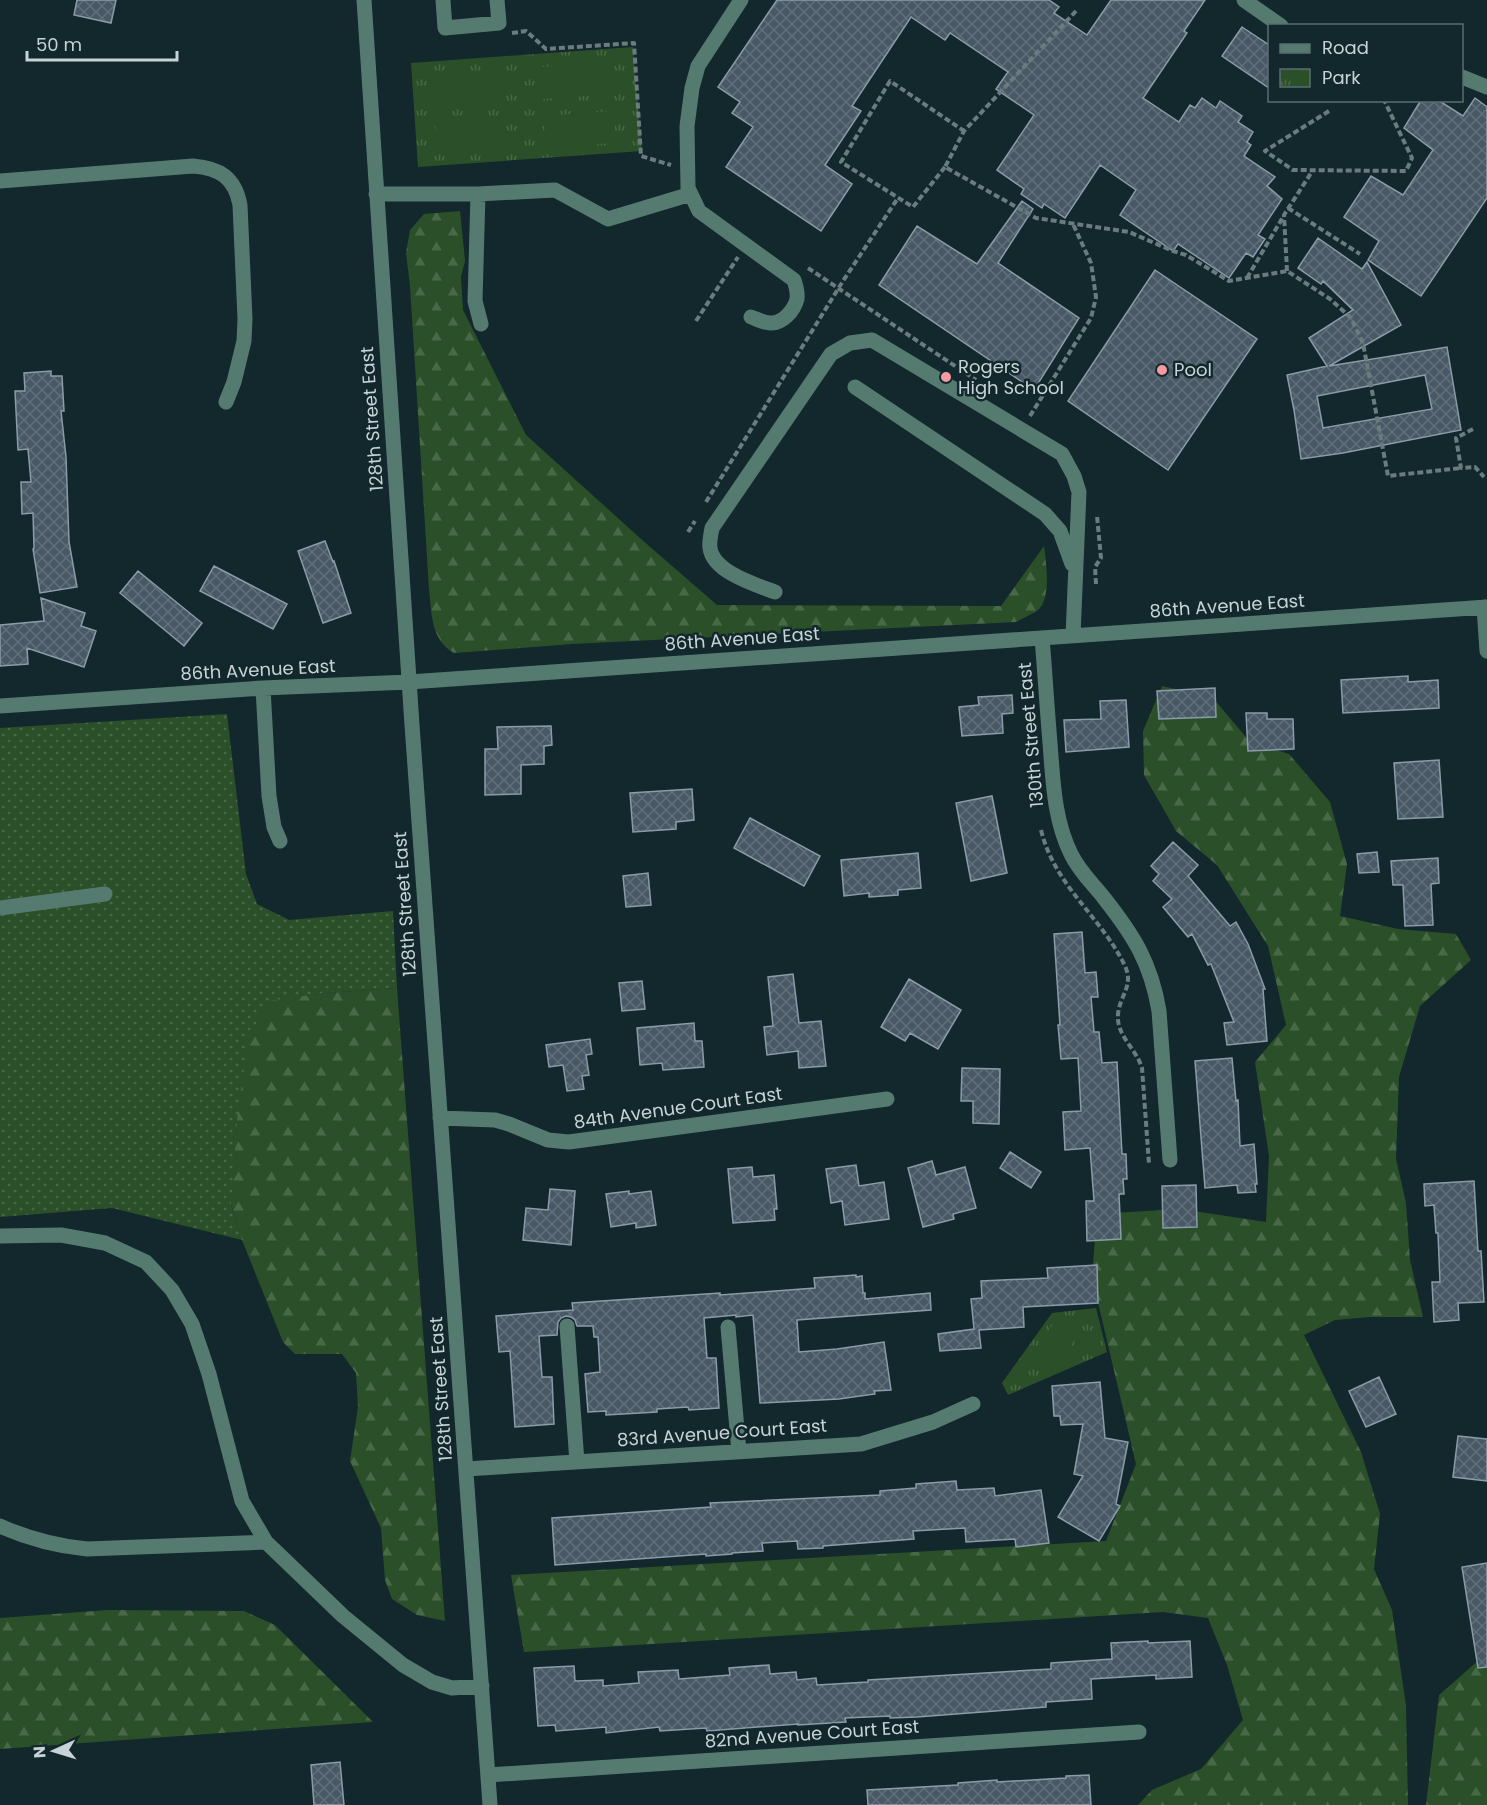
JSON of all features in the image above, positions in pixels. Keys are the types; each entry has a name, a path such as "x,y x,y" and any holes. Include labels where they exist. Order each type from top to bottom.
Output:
{"street":[{"name":"128th Street East","path":"364,0 409,682 490,1805"},
{"path":"443,0 445,28 499,23 497,0"},
{"path":"741,0 698,66 692,88 687,126 688,188 699,211 794,280 797,301 780,322 768,323 751,317"},
{"path":"1244,0 1278,24"},
{"path":"1463,78 1487,87"},
{"path":"0,181 193,166 212,169 225,176 235,188 240,205 245,319 240,362 226,402"},
{"path":"376,194 477,194 555,190 608,219 691,194"},
{"path":"477,194 475,301 481,324"},
{"path":"775,592 740,579 718,564 710,550 712,528 831,354 850,343 872,340 1062,454 1074,476 1079,492 1074,636"},
{"path":"855,387 1045,514 1060,531 1075,572"},
{"path":"1485,607 1487,651"},
{"name":"86th Avenue East","path":"0,706 263,688 409,682 1485,607"},
{"name":"130th Street East","path":"1042,638 1054,797 1063,834 1071,855 1082,872 1135,939 1155,987 1159,1011 1170,1160"},
{"path":"263,688 269,796 274,827 280,841"},
{"path":"0,908 105,894"},
{"name":"84th Avenue Court East","path":"440,1118 495,1120 548,1140 569,1142 887,1099"},
{"path":"0,1236 61,1235 105,1243 146,1262 172,1290 192,1324 209,1374 242,1501 266,1542 343,1616 403,1665 432,1682 452,1688 482,1686"},
{"path":"567,1326 577,1462"},
{"path":"729,1327 739,1452"},
{"name":"83rd Avenue Court East","path":"466,1469 861,1444 933,1422 973,1404"},
{"path":"0,1526 43,1542 87,1549 266,1542"},
{"name":"82nd Avenue Court East","path":"488,1775 1139,1732"}],"path":[{"path":"964,131 890,81 841,162 913,207 945,167 964,131 1076,10"},
{"path":"509,33 526,31 546,49 634,43 641,156 668,165 688,168"},
{"path":"1329,111 1265,151 1293,170 1406,171 1412,158 1385,102"},
{"path":"945,167 1036,218 1129,232 1186,255 1229,281 1287,271 1330,299 1351,318 1363,343 1388,476 1475,467 1484,477"},
{"path":"1247,278 1313,170"},
{"path":"688,532 838,289 898,198"},
{"path":"1288,208 1360,254"},
{"path":"1284,215 1287,271"},
{"path":"1030,416 1091,318 1094,308 1096,297 1091,263 1073,223"},
{"path":"696,321 746,244"},
{"path":"838,289 982,384"},
{"path":"1461,468 1456,438 1473,429"},
{"path":"1039,821 1046,848 1059,873 1111,941 1129,979 1120,1004 1119,1026 1126,1043 1136,1053 1142,1068 1149,1164"}],"green space":[{"path":"633,47 642,151 418,167 411,63"},
{"path":"610,63 612,94 542,99 540,67"},
{"path":"500,70 503,101 433,106 431,74"},
{"path":"613,111 616,143 546,147 543,116"},
{"path":"505,118 507,149 437,154 435,123"},
{"path":"460,211 465,261 461,277 463,310 526,435 717,605 1001,606 1044,546 1047,580 1042,605 1037,611 1016,622 572,644 454,653 446,647 436,633 431,607 406,253 410,230 424,214"},
{"path":"1162,686 1213,698 1250,742 1289,754 1330,802 1347,864 1340,916 1398,929 1456,934 1471,960 1420,1006 1399,1077 1396,1159 1406,1203 1410,1260 1423,1317 1370,1317 1335,1320 1304,1335 1361,1452 1380,1514 1374,1569 1392,1610 1406,1706 1408,1805 1138,1805 1152,1790 1201,1769 1243,1720 1227,1665 1208,1618 1163,1612 524,1652 511,1575 1106,1541 1136,1464 1092,1277 1097,1214 1180,1209 1266,1222 1269,1156 1255,1062 1286,1025 1268,946 1217,865 1176,831 1144,775 1143,731"},
{"path":"227,714 246,874 257,904 289,920 393,911 397,988 325,993 268,1002 231,1205 242,1240 112,1208 0,1217 0,728"},
{"path":"397,988 445,1621 417,1615 392,1599 385,1580 381,1528 350,1461 358,1407 356,1373 342,1354 295,1354 283,1342 242,1240 231,1205 238,1110 248,1039 268,1001 325,993"},
{"path":"1096,1308 1107,1352 1008,1395 1002,1383 1052,1313"},
{"path":"1058,1317 1080,1332 1054,1371 1031,1356"},
{"path":"108,1610 244,1611 275,1625 373,1722 0,1749 0,1618"},
{"path":"1487,1653 1487,1805 1426,1805 1439,1695"}],"building":[{"path":"77,0 116,0 111,23 74,15"},
{"path":"777,0 1049,0 1059,7 1054,13 1087,35 1111,0 1205,0 1184,31 1187,33 1143,98 1179,122 1190,105 1195,108 1202,98 1216,108 1220,101 1242,116 1238,122 1253,132 1247,142 1251,145 1244,156 1275,177 1267,186 1282,199 1258,235 1265,239 1253,257 1246,253 1229,278 1178,244 1173,251 1120,215 1136,190 1100,165 1065,218 1044,204 1042,208 1021,194 1024,189 997,170 1034,115 996,89 1008,72 950,33 945,40 911,17 852,106 861,111 825,165 852,184 821,231 726,167 753,127 732,113 740,102 718,87"},
{"path":"1242,27 1268,44 1268,87 1222,56"},
{"path":"1475,98 1487,107 1487,198 1421,296 1368,260 1379,241 1344,217 1371,176 1403,195 1433,150 1404,128 1420,102 1441,102 1463,116"},
{"path":"1022,201 1033,209 998,263 1079,318 1034,390 879,285 917,226 977,264"},
{"path":"1318,238 1362,269 1367,262 1401,325 1329,366 1447,347 1461,430 1301,459 1287,375 1327,366 1309,338 1353,310 1323,281 1321,284 1298,268","holes":["1425,375 1432,409 1323,428 1317,396"]},
{"name":"Pool","path":"1155,270 1257,339 1168,470 1068,401"},
{"path":"51,371 51,376 62,376 64,411 61,411 66,457 69,542 77,587 40,593 33,549 33,513 22,514 21,482 31,482 28,449 18,450 15,391 25,391 24,373"},
{"path":"325,541 351,613 323,623 298,551"},
{"path":"214,566 287,604 273,629 200,591"},
{"path":"138,571 202,623 184,646 120,593"},
{"path":"41,598 85,613 81,626 96,631 84,667 27,648 28,664 0,666 0,625 44,621"},
{"path":"1408,676 1408,682 1438,680 1439,708 1343,713 1341,680"},
{"path":"1215,688 1216,717 1159,719 1157,691"},
{"path":"1012,695 1013,713 1002,714 1003,733 962,736 959,707 979,705 978,697"},
{"path":"1126,700 1129,747 1066,752 1064,720 1101,719 1100,701"},
{"path":"1246,713 1267,713 1267,719 1293,719 1294,749 1248,751"},
{"path":"551,726 552,745 544,746 544,764 521,765 521,794 485,795 485,749 498,749 497,727"},
{"path":"1439,760 1443,817 1398,819 1394,763"},
{"path":"692,789 694,820 676,822 676,829 633,832 630,793"},
{"path":"992,796 1007,873 971,881 956,803"},
{"path":"750,818 820,856 804,886 734,848"},
{"path":"1173,842 1198,865 1188,876 1230,926 1236,922 1248,944 1265,989 1263,989 1267,1041 1227,1045 1224,1023 1234,1022 1211,964 1208,965 1192,934 1188,937 1163,907 1172,899 1153,881 1159,874 1151,866"},
{"path":"1377,852 1379,872 1359,873 1357,854"},
{"path":"918,853 921,888 898,890 898,895 869,897 869,893 844,896 841,860"},
{"path":"1438,858 1439,883 1431,884 1433,925 1405,926 1403,885 1393,885 1391,861"},
{"path":"648,873 651,905 626,907 623,876"},
{"path":"1082,932 1085,973 1096,972 1098,997 1091,997 1094,1032 1099,1032 1102,1063 1117,1062 1122,1154 1126,1154 1127,1179 1123,1179 1124,1194 1119,1194 1121,1239 1087,1241 1086,1201 1094,1201 1090,1148 1065,1150 1063,1112 1081,1111 1078,1058 1061,1059 1054,934"},
{"path":"793,974 799,1023 821,1021 826,1066 799,1068 798,1051 767,1055 764,1027 773,1026 768,977"},
{"path":"909,979 961,1010 938,1049 910,1033 905,1041 881,1027"},
{"path":"642,981 645,1009 622,1011 619,983"},
{"path":"694,1023 695,1041 702,1041 704,1067 663,1070 662,1063 640,1065 637,1028"},
{"path":"590,1039 592,1054 586,1055 589,1075 582,1076 584,1089 567,1091 563,1065 549,1067 546,1045"},
{"path":"1232,1058 1236,1101 1238,1100 1240,1146 1254,1144 1256,1192 1238,1193 1237,1185 1205,1188 1195,1061"},
{"path":"962,1068 1000,1069 999,1124 973,1123 973,1101 961,1101"},
{"path":"1010,1152 1041,1172 1031,1188 1000,1168"},
{"path":"932,1161 936,1175 965,1167 976,1208 953,1214 954,1219 923,1227 908,1168"},
{"path":"856,1165 859,1186 884,1182 889,1219 845,1225 842,1201 831,1203 826,1169"},
{"path":"752,1167 753,1177 774,1175 777,1209 774,1209 775,1220 733,1223 728,1169"},
{"path":"1474,1181 1484,1302 1458,1303 1459,1320 1434,1322 1432,1282 1440,1282 1438,1233 1436,1233 1434,1205 1425,1206 1424,1184"},
{"path":"1196,1185 1197,1227 1163,1228 1162,1186"},
{"path":"550,1189 575,1191 571,1245 523,1240 526,1208 548,1210"},
{"path":"629,1191 629,1194 651,1191 656,1225 636,1228 636,1223 611,1227 606,1194"},
{"path":"1097,1265 1098,1303 1023,1307 1024,1327 979,1330 981,1348 940,1351 938,1334 974,1329 971,1299 982,1298 981,1281 1048,1278 1047,1268"},
{"path":"856,1275 856,1277 862,1276 865,1299 930,1293 931,1310 797,1320 799,1352 884,1342 891,1390 874,1391 875,1394 839,1399 760,1403 753,1315 736,1317 736,1315 704,1318 707,1358 716,1358 719,1408 689,1410 688,1407 657,1409 657,1412 606,1415 606,1411 588,1412 585,1374 600,1372 598,1337 594,1337 593,1326 577,1326 575,1320 566,1316 558,1322 557,1335 539,1336 542,1377 552,1377 554,1424 515,1427 510,1351 499,1352 496,1316 573,1310 572,1303 815,1288 814,1278"},
{"path":"1379,1377 1396,1414 1366,1427 1349,1391"},
{"path":"1100,1382 1105,1438 1128,1442 1116,1504 1120,1506 1099,1541 1058,1517 1083,1476 1074,1474 1083,1424 1061,1425 1060,1416 1054,1416 1052,1386"},
{"path":"1458,1436 1487,1439 1487,1481 1453,1477"},
{"path":"956,1481 957,1490 994,1488 995,1496 1041,1490 1049,1543 1016,1547 1015,1539 966,1542 965,1528 913,1531 914,1539 823,1546 823,1548 798,1549 797,1541 762,1543 763,1551 555,1565 552,1518 711,1507 710,1503 880,1495 880,1491 916,1488 916,1484"},
{"path":"1487,1563 1487,1667 1478,1668 1462,1567"},
{"path":"1148,1641 1148,1643 1190,1641 1192,1677 1156,1679 1156,1675 1091,1679 1092,1699 1046,1702 1046,1707 917,1717 845,1718 846,1722 707,1731 706,1728 660,1731 659,1727 606,1733 606,1727 556,1731 555,1725 538,1726 534,1668 574,1666 575,1681 603,1680 603,1686 639,1683 638,1672 678,1670 679,1679 730,1675 729,1668 769,1665 770,1674 796,1672 797,1680 816,1678 817,1685 1051,1669 1051,1663 1112,1659 1111,1643"},
{"path":"340,1762 344,1805 314,1805 311,1765"},
{"path":"1089,1775 1091,1805 868,1805 867,1790"}],"place":[{"name":"Pool","path":"1162,370"},
{"name":"Rogers High School","path":"946,377"}]}
